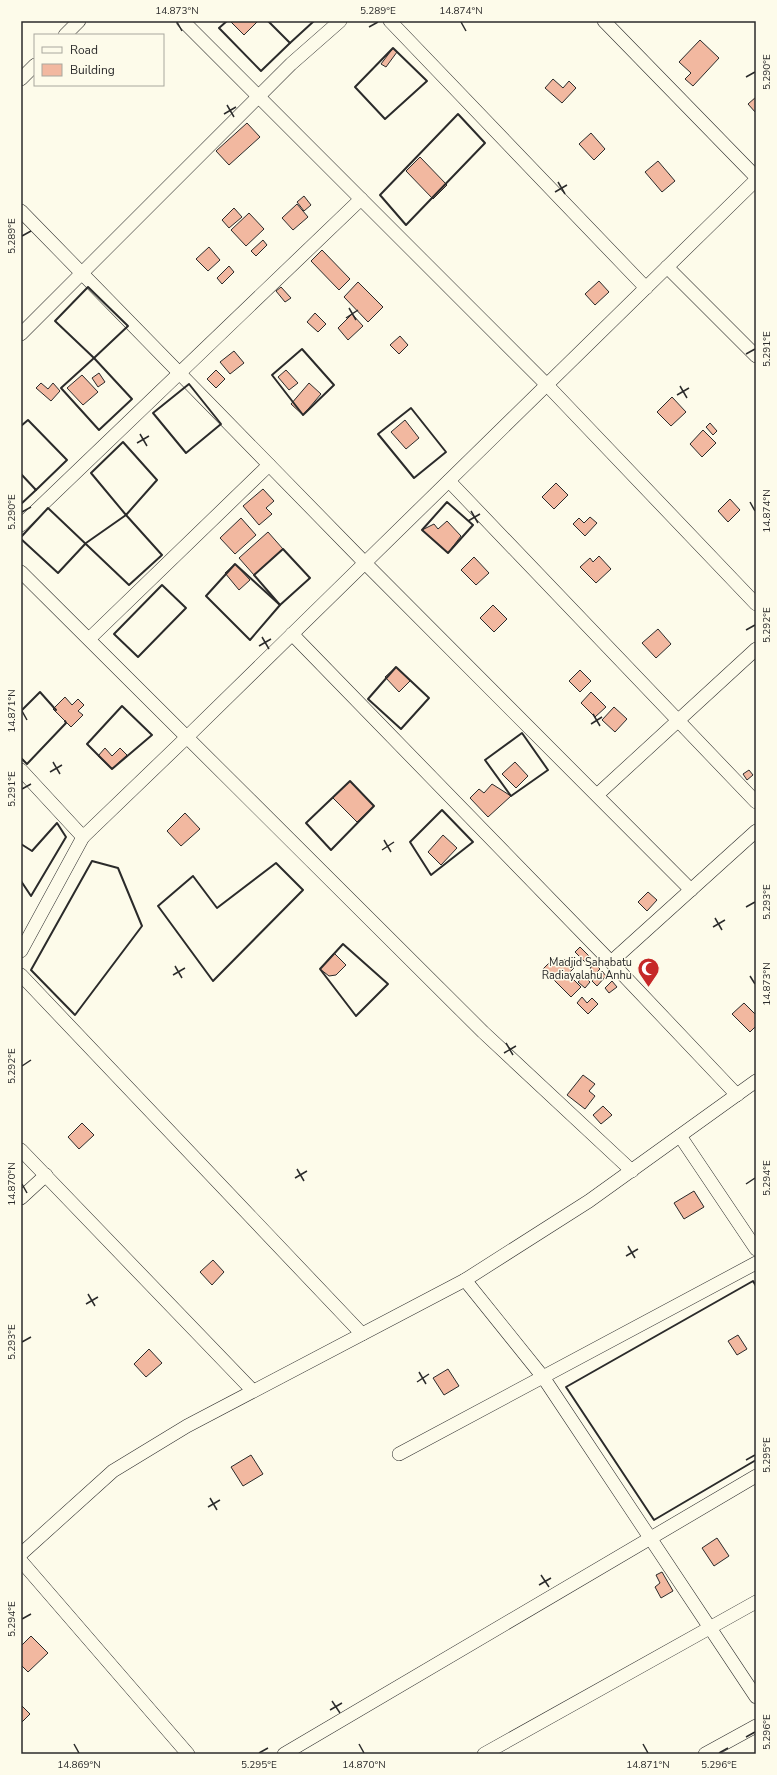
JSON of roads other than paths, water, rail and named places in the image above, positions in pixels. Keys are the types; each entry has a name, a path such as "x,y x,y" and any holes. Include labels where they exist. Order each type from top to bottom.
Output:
{"street":[{"path":"66,34 79,21"},
{"path":"183,21 547,385 756,604"},
{"path":"21,334 291,64 340,21"},
{"path":"390,21 646,288"},
{"path":"21,951 83,837 449,481 756,179 604,21"},
{"path":"21,79 34,66"},
{"path":"21,525 361,199"},
{"path":"21,211 365,563 691,890"},
{"path":"667,267 756,356"},
{"path":"89,640 269,465"},
{"path":"449,481 756,802"},
{"path":"21,572 186,738 483,1032 632,1171"},
{"path":"292,634 611,962 737,1095"},
{"path":"597,795 756,650"},
{"path":"21,770 83,837"},
{"path":"611,962 756,831"},
{"path":"21,975 362,1334"},
{"path":"21,1554 113,1471 187,1426 465,1280 589,1201 756,1081"},
{"path":"680,1136 756,1249"},
{"path":"21,1150 253,1392"},
{"path":"21,1198 46,1175"},
{"path":"399,1454 756,1263"},
{"path":"465,1280 543,1377 756,1697"},
{"path":"284,1754 756,1476"},
{"path":"21,1561 188,1754"},
{"path":"484,1754 756,1602"},
{"path":"705,1754 756,1726"}],"place":[{"name":"Madjid Sahabatu Radiayalahu Anhu","path":"648,988"}]}
